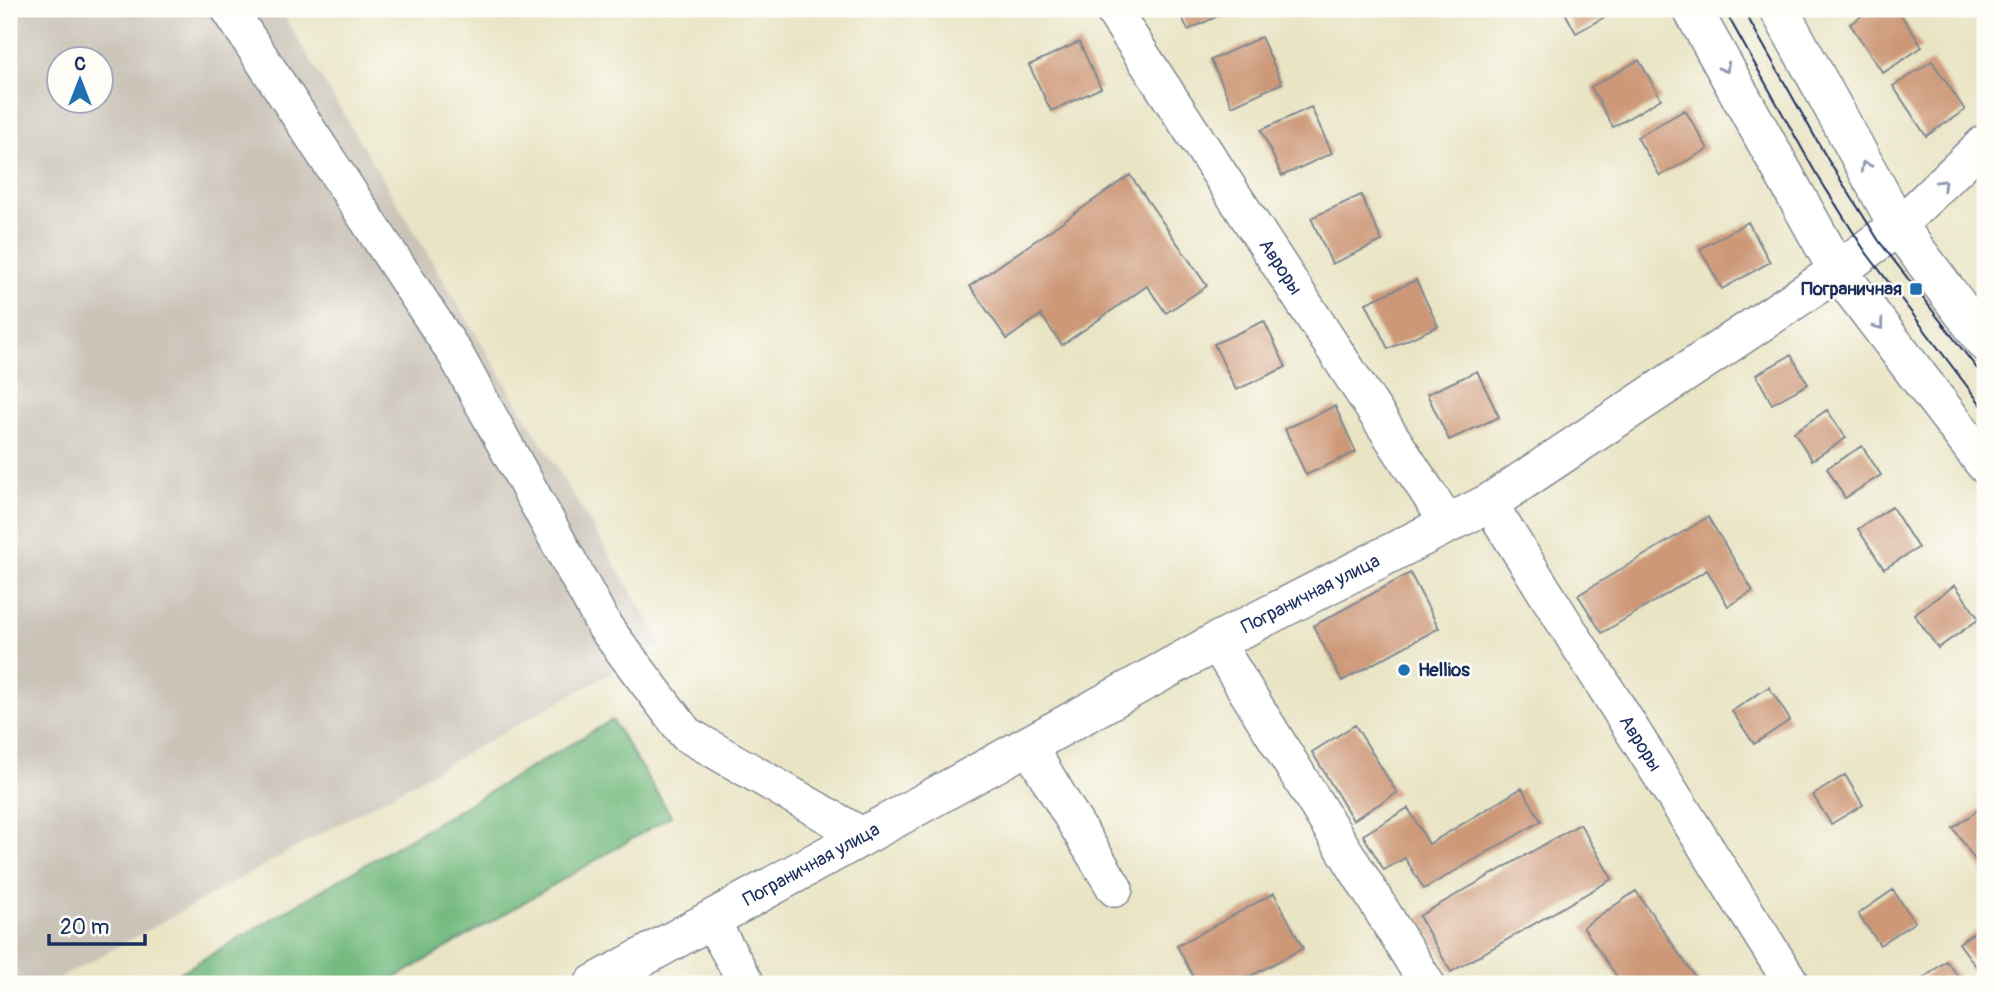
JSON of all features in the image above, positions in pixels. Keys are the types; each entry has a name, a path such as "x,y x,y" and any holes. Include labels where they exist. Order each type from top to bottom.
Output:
{"main road":[{"path":"1692,9 1838,271 1985,464"},
{"path":"1779,9 1898,226 1985,342"},
{"name":"Пограничная улица","path":"594,984 1216,642 1489,503 1838,271 1898,226"}],"street":[{"path":"229,9 456,355 606,627 686,734 863,836"},
{"name":"Авроры","path":"1112,9 1449,525"},
{"name":"Пограничная улица","path":"1898,226 1985,142"},
{"name":"Авроры","path":"1489,503 1791,984"},
{"path":"1216,642 1427,984"},
{"path":"1028,745 1115,889"},
{"path":"711,920 747,984"}],"shaded area":[{"path":"9,9 280,9 663,644 50,984 9,984"}],"green space":[{"path":"612,720 671,816 385,984 161,984"}],"building":[{"path":"1178,9 1233,9 1188,30"},
{"path":"1563,9 1619,9 1576,33"},
{"path":"1872,9 1897,9 1922,47 1883,73 1850,24"},
{"path":"1261,37 1282,83 1232,106 1211,60"},
{"path":"1079,42 1101,88 1051,111 1029,65"},
{"path":"1639,60 1661,99 1613,127 1591,87"},
{"path":"1932,61 1965,110 1926,136 1893,86"},
{"path":"1311,107 1332,153 1282,176 1261,130"},
{"path":"1685,110 1708,149 1660,176 1637,137"},
{"path":"1130,175 1207,286 1166,313 1147,286 1062,345 1041,315 1007,339 970,286"},
{"path":"1361,195 1382,241 1332,264 1311,218"},
{"path":"1748,222 1770,262 1722,289 1700,249"},
{"path":"1416,280 1438,326 1388,349 1366,303"},
{"path":"1264,321 1286,367 1236,390 1214,344"},
{"path":"1791,355 1808,384 1772,404 1756,375"},
{"path":"1477,371 1499,417 1449,440 1427,394"},
{"path":"1335,406 1356,452 1306,475 1285,429"},
{"path":"1827,410 1846,438 1812,460 1794,432"},
{"path":"1862,446 1881,475 1845,498 1827,468"},
{"path":"1892,507 1918,548 1884,569 1858,529"},
{"path":"1708,517 1753,591 1728,606 1707,570 1602,633 1578,595"},
{"path":"1410,573 1439,628 1342,681 1313,626"},
{"path":"1955,585 1979,619 1938,648 1914,614"},
{"path":"1769,687 1790,720 1754,744 1732,711"},
{"path":"1355,725 1397,793 1353,820 1312,752"},
{"path":"1845,775 1863,805 1831,824 1813,795"},
{"path":"1522,788 1541,821 1424,889 1405,858 1384,870 1363,835 1408,808 1429,844"},
{"path":"1985,805 1985,874 1953,828"},
{"path":"1580,824 1612,879 1451,972 1419,916"},
{"path":"1893,890 1915,922 1880,945 1858,914"},
{"path":"1636,891 1700,984 1622,984 1583,927"},
{"path":"1274,893 1303,948 1236,984 1197,984 1177,946"},
{"path":"1985,925 1985,979 1959,943"},
{"path":"1946,961 1964,984 1916,984"}],"tram line":[{"path":"1724,9 1814,170 1865,251 1985,410"},
{"path":"1743,9 1828,160 1879,241 1985,379"}],"place":[{"name":"Пограничная","path":"1916,289"},
{"name":"Hellios","path":"1404,670"}]}
